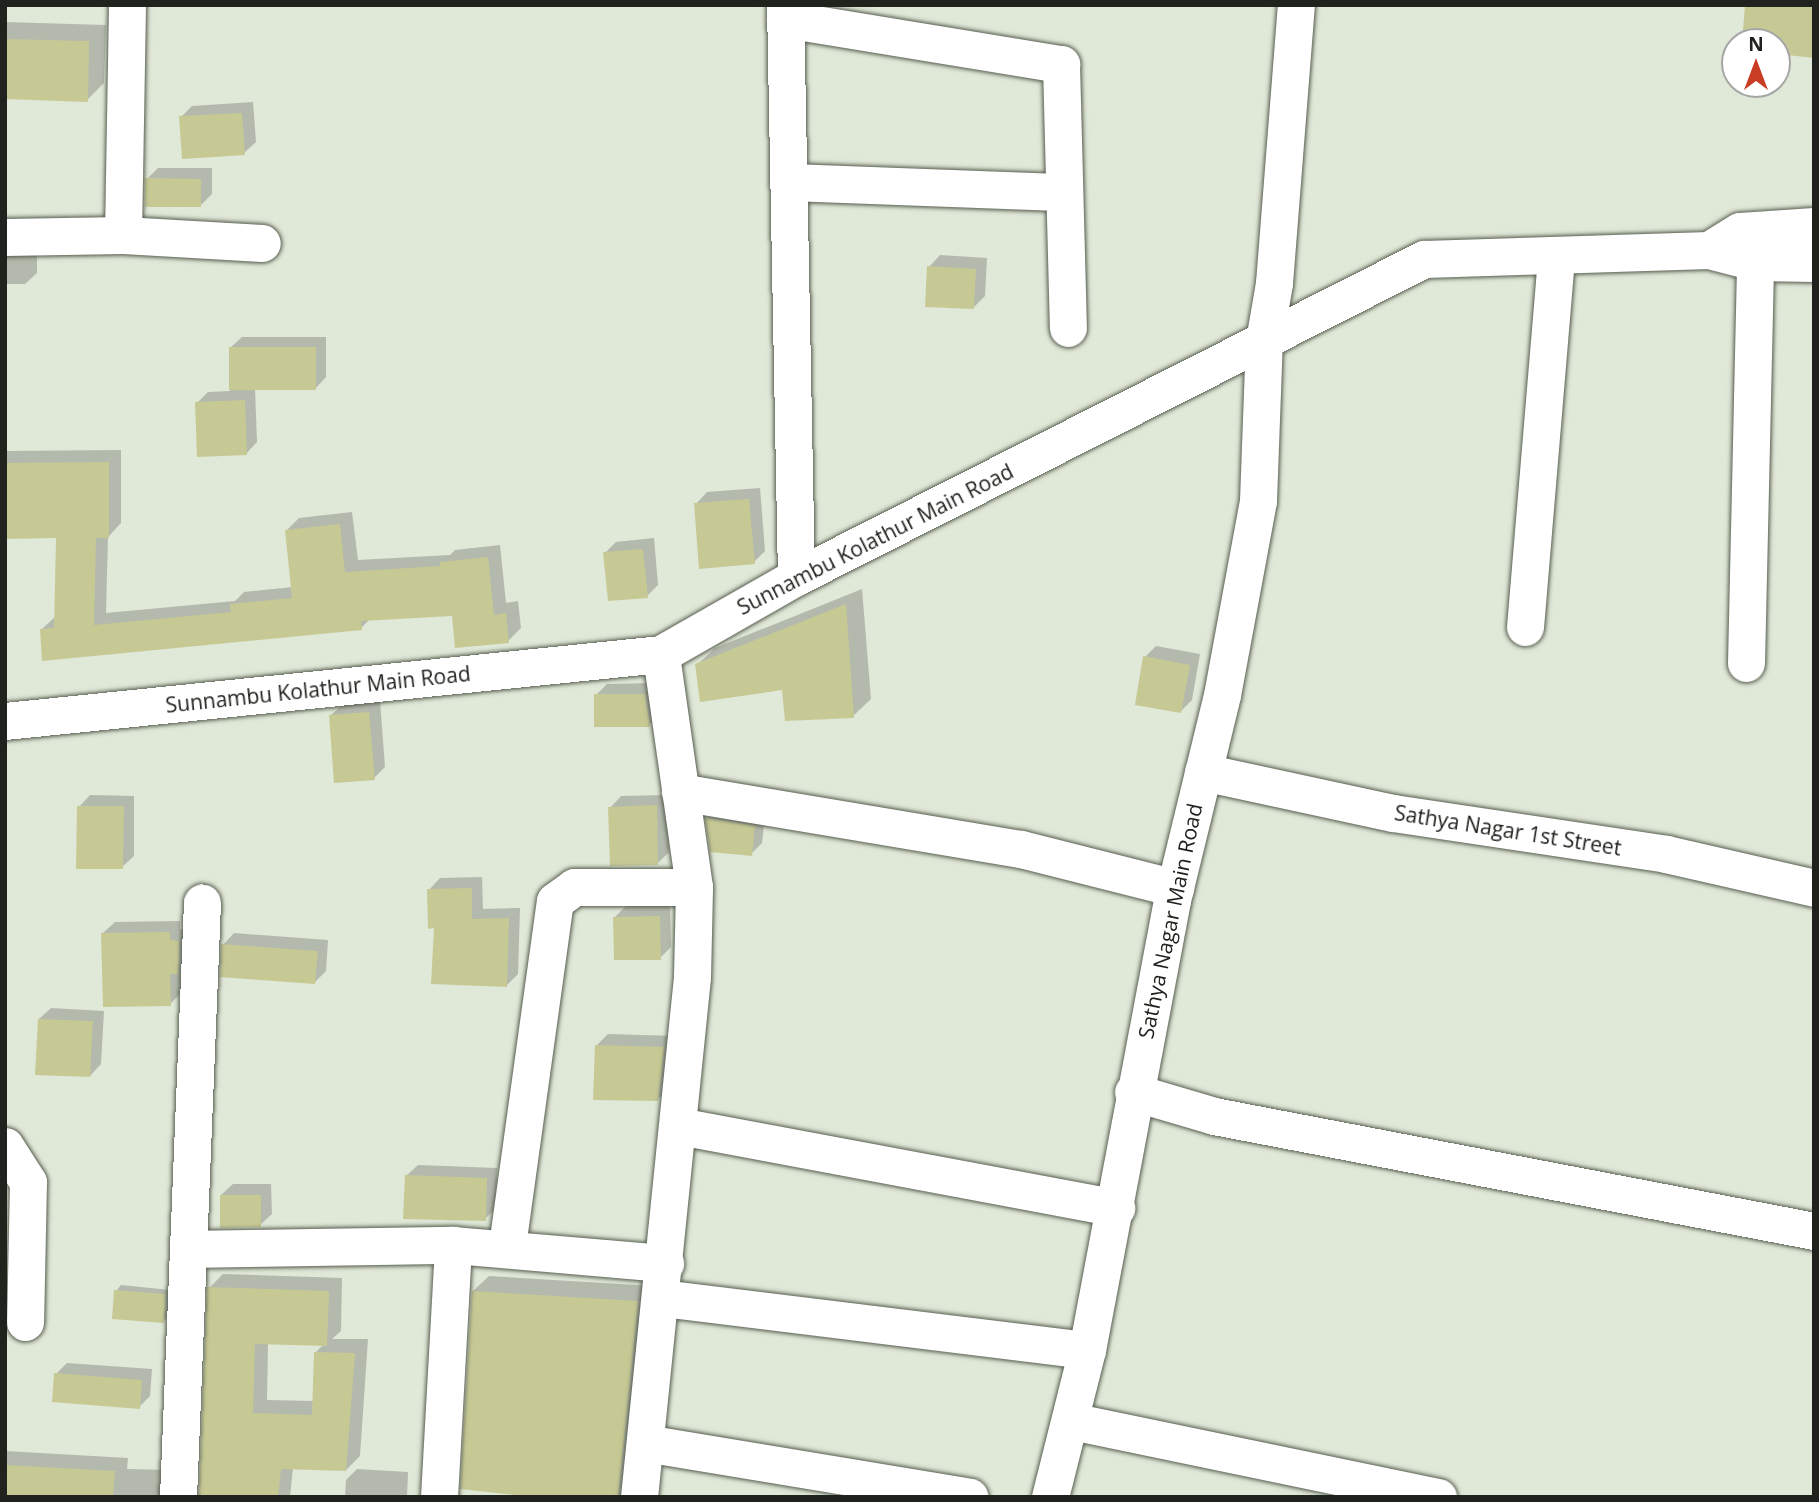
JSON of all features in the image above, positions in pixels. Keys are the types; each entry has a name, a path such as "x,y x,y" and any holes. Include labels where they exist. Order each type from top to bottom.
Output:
{"street":[{"path":"122,235 127,5"},
{"name":"Sathya Nagar Main Road","path":"1050,1497 1087,1350 1116,1208 1133,1092 1175,888 1203,772 1258,501 1264,341 1274,284 1296,5"},
{"path":"796,577 785,12 1061,64 1061,192 1068,328"},
{"path":"788,181 1061,192"},
{"name":"Sunnambu Kolathur Main Road","path":"1709,250 1740,231 1814,226"},
{"path":"5,237 122,235 262,243"},
{"name":"Sunnambu Kolathur Main Road","path":"5,721 661,654 796,577 1424,258 1709,250 1755,262 1814,263"},
{"path":"1525,627 1556,255"},
{"path":"1746,663 1755,262"},
{"path":"639,1497 664,1280 692,977 694,887 661,654"},
{"name":"Sathya Nagar 1st Street","path":"1203,772 1393,813 1666,855 1814,888"},
{"path":"680,792 1007,847 1175,888"},
{"path":"507,1246 555,901 574,887 694,887"},
{"path":"178,1497 202,902"},
{"path":"1133,1092 1214,1116 1814,1231"},
{"path":"679,1126 1116,1208"},
{"path":"5,1146 28,1182 25,1322"},
{"path":"439,1497 453,1245"},
{"path":"188,1249 507,1246 664,1280 1087,1350"},
{"path":"1071,1421 1438,1497"},
{"path":"645,1443 970,1497"}],"building":[{"path":"1745,5 1814,5 1814,58 1791,56 1791,28 1743,28"},
{"path":"5,39 89,41 88,102 5,99"},
{"path":"242,113 245,155 182,159 179,116"},
{"path":"145,178 201,179 201,207 145,207"},
{"path":"927,266 976,269 974,309 925,307"},
{"path":"229,347 316,347 316,390 229,390"},
{"path":"245,400 247,455 197,457 195,402"},
{"path":"109,462 109,538 96,538 94,625 231,612 230,604 292,598 285,530 340,524 345,572 440,566 440,562 488,557 494,615 506,613 509,643 455,648 452,616 361,621 362,630 42,661 40,629 54,628 56,538 5,539 5,463"},
{"path":"749,499 755,564 699,569 694,503"},
{"path":"643,549 648,598 608,601 603,552"},
{"path":"846,604 854,718 785,721 782,690 700,702 695,664"},
{"path":"1143,656 1190,665 1181,713 1135,705"},
{"path":"594,694 645,694 650,727 594,727"},
{"path":"369,712 375,780 334,783 329,715"},
{"path":"657,805 658,865 610,866 608,807"},
{"path":"77,806 124,806 123,869 76,869"},
{"path":"705,818 755,826 752,856 710,852"},
{"path":"472,888 472,919 509,918 507,987 431,984 434,928 428,929 427,889"},
{"path":"660,916 661,960 614,960 613,917"},
{"path":"170,932 170,940 179,941 178,974 170,974 171,1006 103,1007 101,933"},
{"path":"221,944 318,951 315,984 220,977"},
{"path":"38,1019 93,1021 90,1077 35,1075"},
{"path":"595,1045 664,1047 658,1101 593,1100"},
{"path":"405,1175 487,1178 486,1221 403,1219"},
{"path":"220,1195 261,1195 261,1227 220,1228"},
{"path":"207,1287 329,1291 327,1346 255,1344 253,1413 312,1415 314,1352 355,1353 346,1471 281,1469 278,1497 199,1497"},
{"path":"114,1290 165,1294 164,1323 112,1319"},
{"path":"472,1291 638,1301 618,1497 532,1497 460,1489"},
{"path":"54,1373 142,1380 140,1409 52,1402"},
{"path":"5,1465 115,1471 113,1497 5,1497"}]}
